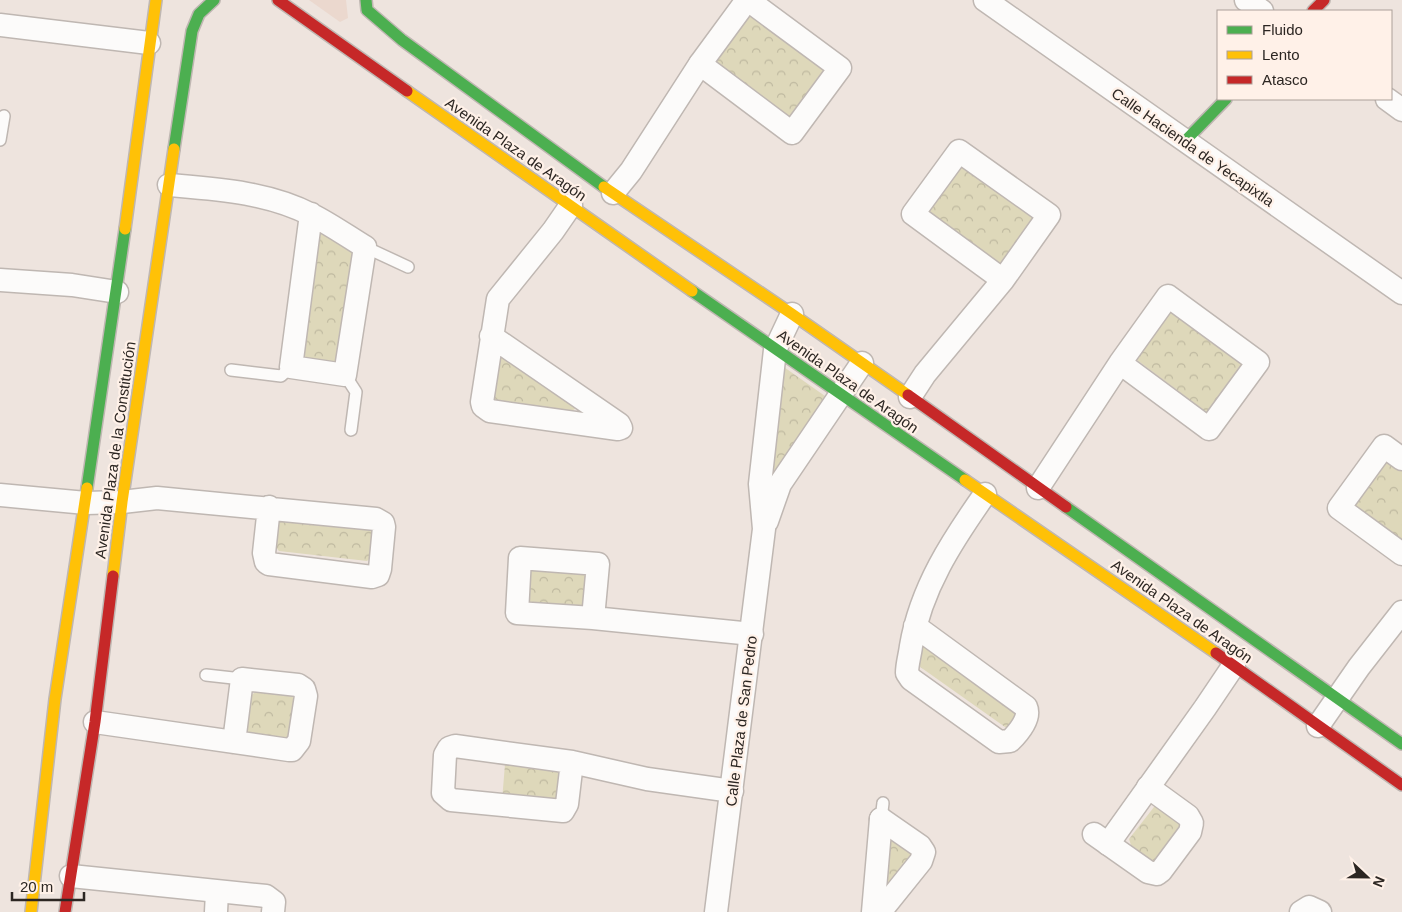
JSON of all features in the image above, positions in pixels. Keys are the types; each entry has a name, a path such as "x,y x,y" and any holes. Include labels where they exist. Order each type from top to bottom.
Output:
{"street":[{"name":"Avenida Plaza de la Constitución","path":"31,912 55,699 117,292 156,0"},
{"name":"Avenida Plaza de la Constitución","path":"66,912 94,722 122,502 190,38 194,23 204,7 214,0"},
{"name":"Avenida Plaza de Aragón","path":"278,0 775,350 1234,664 1402,785"},
{"path":"613,193 631,171 700,64 747,0 840,68 792,134 700,64"},
{"name":"Calle Hacienda de Yecapixtla","path":"985,0 1402,293"},
{"path":"1246,0 1261,10"},
{"path":"1314,10 1324,0"},
{"name":"Avenida Plaza de Aragón","path":"366,10 402,40 613,193 910,396 1402,744"},
{"path":"0,25 149,43"},
{"path":"336,41 351,35"},
{"path":"1185,141 1225,100"},
{"path":"1387,100 1402,110"},
{"path":"910,396 925,374 1003,280 1049,215 959,151 913,214 1003,280"},
{"path":"169,185 220,189 252,195 311,214 365,247 344,375 291,367 311,214"},
{"path":"491,336 619,424 621,428 486,409 483,406 482,398 491,336 498,300 570,205"},
{"path":"0,280 72,285 117,292"},
{"path":"1038,488 1120,363 1168,296 1258,362 1209,428 1120,363"},
{"name":"Calle Plaza de San Pedro","path":"716,912 764,529 760,484 775,350 792,314"},
{"name":"Calle Plaza de San Pedro","path":"764,529 780,484 862,363"},
{"path":"1402,459 1384,446 1339,508 1402,554"},
{"path":"915,626 1026,707 1027,717 1010,741 999,742 909,676 907,669 915,626 924,596 957,534 985,494"},
{"path":"0,495 86,503 122,502 156,498 269,507 380,520 383,522 384,530 378,575 372,577 269,564 266,562 264,553 269,507"},
{"path":"1318,726 1359,667 1402,612"},
{"path":"593,618 752,634"},
{"path":"1148,787 1188,816 1192,823 1190,832 1157,874 1148,872 1101,838 1148,787 1234,664"},
{"path":"94,722 289,750 295,748 300,741 306,696 304,689 298,685 242,679 234,742"},
{"path":"572,762 568,804 563,811 451,800 443,792 445,755 452,746 572,762 647,779 732,791"},
{"path":"873,912 882,811 924,852 921,861 880,912"},
{"path":"71,876 217,902 266,896 274,902 273,912"}],"lane":[{"path":"0,140 4,116"},
{"path":"365,247 408,267"},
{"path":"232,370 281,376 291,367"},
{"path":"344,375 356,392 351,430"},
{"path":"206,675 242,679"}],"shaded area":[{"path":"309,0 346,0 348,18 340,22"}],"green space":[{"path":"750,13 828,71 792,118 715,61"},
{"path":"962,163 1039,220 1004,268 926,211"},
{"path":"321,230 356,255 340,364 298,359 316,233"},
{"path":"1169,309 1246,367 1210,415 1133,357"},
{"path":"499,350 575,404 576,408 572,411 490,399"},
{"path":"781,365 825,396 774,479 771,479"},
{"path":"1388,459 1402,470 1402,544 1352,507"},
{"path":"277,519 370,525 375,532 373,556 367,561 279,551 275,546"},
{"path":"530,567 589,572 586,609 527,604"},
{"path":"920,643 1015,713 1016,720 1013,726 1005,727 916,664"},
{"path":"257,691 292,695 297,703 292,737 285,742 252,738 246,731 250,696"},
{"path":"505,764 564,769 561,806 502,801"},
{"path":"1159,806 1180,824 1181,831 1159,860 1152,861 1131,845 1129,839 1154,807"},
{"path":"887,835 915,850 888,888 884,889"}],"traffic: fast":[{"path":"174,149 192,31 199,14 214,0"},
{"path":"366,0 367,10 402,40 604,187"},
{"path":"1185,141 1225,100"},
{"path":"87,488 125,229"},
{"path":"692,291 965,480"},
{"path":"1066,507 1402,744"}],"traffic: slow":[{"path":"125,229 156,0"},
{"path":"407,91 692,291"},
{"path":"113,576 122,502 174,149"},
{"path":"604,187 908,395"},
{"path":"965,480 1216,653"},
{"path":"31,912 55,699 87,488"}],"traffic: jam":[{"path":"278,0 407,91"},
{"path":"1314,10 1324,0"},
{"path":"908,395 1066,507"},
{"path":"65,912 95,722 113,576"},
{"path":"1216,653 1402,785"}]}
